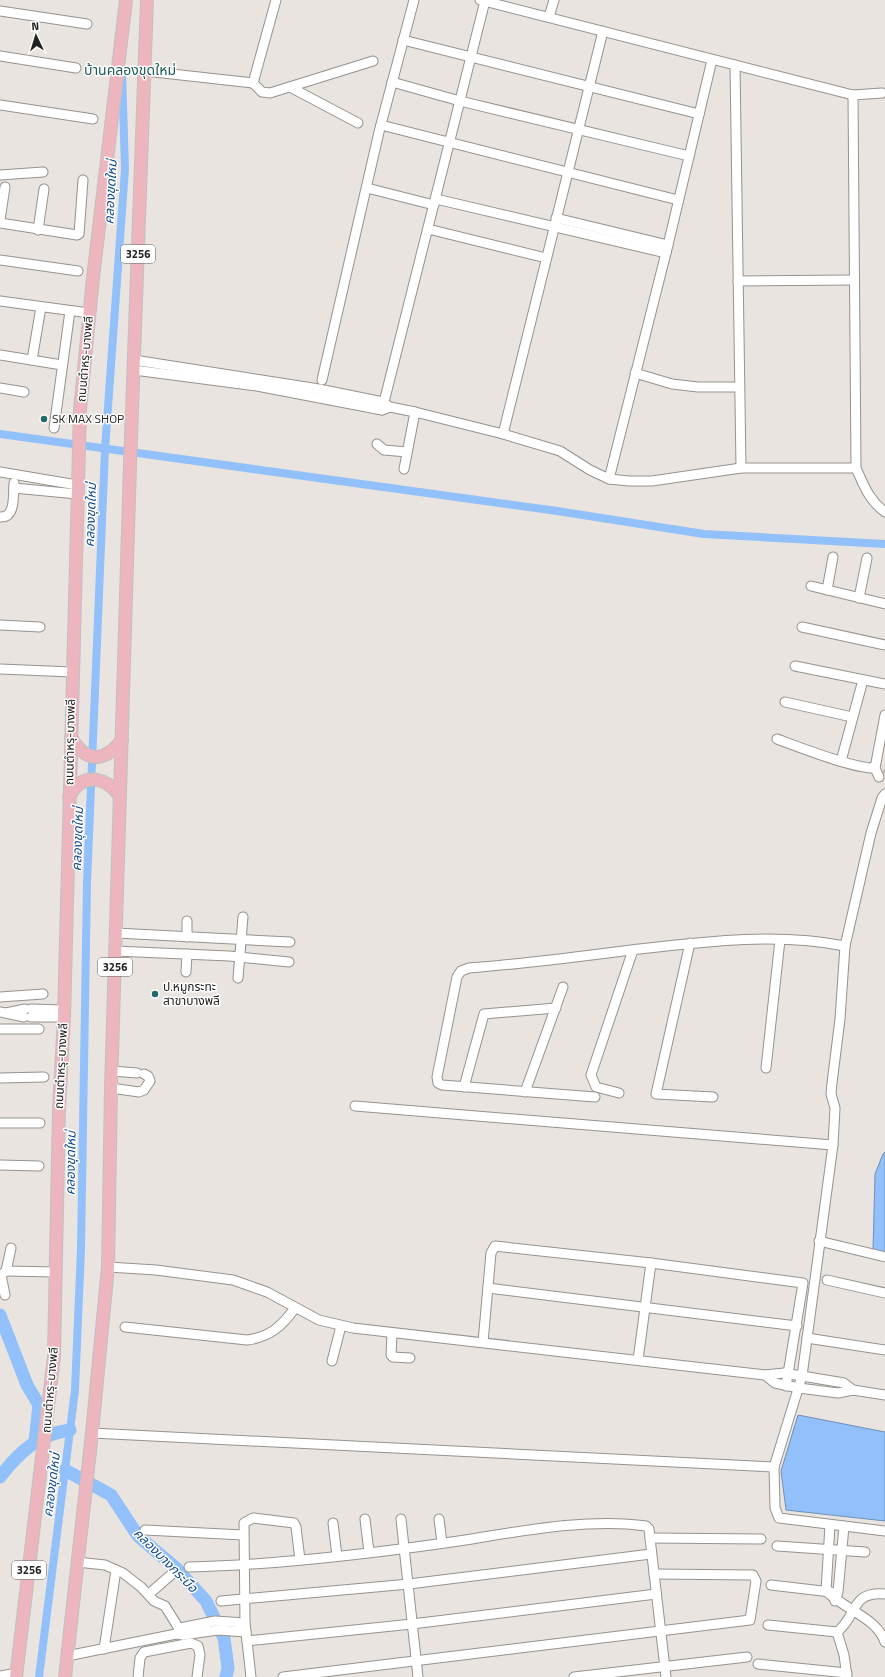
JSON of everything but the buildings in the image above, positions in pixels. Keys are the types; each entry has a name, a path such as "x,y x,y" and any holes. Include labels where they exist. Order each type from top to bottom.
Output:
{"main road":[{"name":"ถนนตำหรุ-บางพลี","path":"17,1675 49,1410 54,1356 59,1109 64,1014 72,672 80,430 89,313 126,0"},
{"name":"3256","path":"65,1677 92,1433 108,1267 115,951 130,464 147,0"},
{"path":"71,738 77,747 86,755 98,756 105,755 115,748 122,740"},
{"path":"69,797 74,788 81,782 91,780 105,782 114,788 120,796"}],"street":[{"path":"253,83 276,0"},
{"path":"322,380 352,243 414,0"},
{"path":"550,17 554,0"},
{"path":"385,406 471,57 483,1 603,30 712,60 853,95 882,92"},
{"path":"0,11 87,24"},
{"path":"503,434 603,30"},
{"path":"403,40 699,114"},
{"path":"0,56 76,68"},
{"path":"608,479 667,249 712,60"},
{"path":"145,71 253,83 262,92 270,93 316,77 373,61"},
{"path":"735,65 741,468"},
{"path":"392,82 460,101 689,156"},
{"path":"290,87 358,123"},
{"path":"853,95 856,468 866,493 873,502 885,512"},
{"path":"0,106 93,119"},
{"path":"381,125 678,200"},
{"path":"0,175 43,172"},
{"path":"5,186 0,222 75,236 79,234 84,180"},
{"path":"367,188 667,249"},
{"path":"38,230 44,189"},
{"path":"556,218 667,249"},
{"path":"428,229 546,258"},
{"path":"0,260 78,271"},
{"path":"738,281 854,280"},
{"path":"0,301 89,313"},
{"path":"32,360 41,307"},
{"path":"54,428 70,311"},
{"path":"0,355 62,365"},
{"path":"134,365 319,389 503,434 560,451 590,470 608,479 629,482 652,481 741,468 856,468"},
{"path":"634,373 672,384 698,387 739,387"},
{"path":"0,388 24,392"},
{"path":"404,469 415,412"},
{"path":"377,444 384,450 408,452"},
{"path":"0,472 15,474 77,490"},
{"path":"0,517 8,516 12,512 15,474"},
{"path":"14,488 77,490"},
{"path":"826,590 833,557"},
{"path":"859,598 867,558"},
{"path":"811,586 885,604"},
{"path":"0,625 40,627"},
{"path":"802,627 885,645"},
{"path":"795,666 885,684"},
{"path":"0,669 72,672"},
{"path":"841,760 863,680"},
{"path":"785,702 852,717"},
{"path":"777,739 866,768 879,768 885,719"},
{"path":"885,794 882,798 872,833 845,946 840,1019 831,1094 835,1115 834,1145 819,1241 802,1376 774,1467 775,1508 779,1518 885,1531"},
{"path":"238,978 243,917"},
{"path":"187,921 187,936"},
{"path":"116,933 290,942"},
{"path":"595,1097 442,1085 437,1080 457,977 461,971 469,968 526,964 633,950 746,939 804,940 845,946"},
{"path":"766,1068 780,940"},
{"path":"690,944 656,1094 713,1097"},
{"path":"619,1093 596,1087 591,1075 633,950"},
{"path":"115,951 240,957 289,962"},
{"path":"186,972 187,954"},
{"path":"525,1092 563,987"},
{"path":"0,997 44,994"},
{"path":"464,1087 484,1014 556,1008"},
{"path":"3,1012 64,1014"},
{"path":"0,1029 39,1029"},
{"path":"111,1088 139,1092 144,1090 150,1081 148,1076 141,1073 112,1071"},
{"path":"0,1078 44,1077"},
{"path":"355,1106 834,1145"},
{"path":"0,1123 40,1123"},
{"path":"0,1165 39,1166"},
{"path":"819,1241 885,1258"},
{"path":"483,1342 491,1253 495,1246 651,1263 803,1283 786,1386"},
{"path":"5,1295 1,1275 6,1271 11,1248"},
{"path":"638,1360 651,1263"},
{"path":"108,1267 156,1270 233,1280 267,1292 319,1320 341,1326 392,1334 483,1342 765,1375 777,1373 789,1374 844,1383 853,1390"},
{"path":"6,1271 56,1272"},
{"path":"827,1280 885,1293"},
{"path":"488,1288 797,1326"},
{"path":"125,1327 247,1340 270,1334 284,1323 295,1308"},
{"path":"332,1361 341,1326"},
{"path":"392,1334 391,1354 394,1357 410,1358"},
{"path":"807,1338 885,1350"},
{"path":"765,1375 775,1383 786,1386 838,1393 853,1390 885,1396"},
{"path":"92,1433 774,1467"},
{"path":"251,1677 242,1630 245,1600 245,1565 244,1535 242,1526 248,1519 294,1523 296,1527 300,1560"},
{"path":"364,1519 369,1552"},
{"path":"401,1519 418,1677"},
{"path":"439,1519 442,1543"},
{"path":"333,1523 337,1556"},
{"path":"189,1567 245,1565 337,1556 442,1543 556,1526 616,1524 646,1526 649,1530 666,1677"},
{"path":"826,1591 830,1524"},
{"path":"837,1596 844,1526"},
{"path":"144,1530 244,1535"},
{"path":"650,1538 761,1539"},
{"path":"777,1546 866,1552"},
{"path":"221,1601 409,1584 651,1554"},
{"path":"77,1562 105,1566 116,1570 149,1594 154,1601 165,1606 180,1632"},
{"path":"104,1649 116,1570"},
{"path":"149,1594 173,1573"},
{"path":"283,1677 750,1620 756,1581 752,1575 654,1574"},
{"path":"771,1585 826,1591 837,1596 852,1611 883,1632 885,1642"},
{"path":"768,1625 837,1632 847,1623 852,1611 862,1598 876,1593 885,1594"},
{"path":"67,1656 217,1625 242,1630 412,1624 656,1594"},
{"path":"758,1664 847,1675 837,1632"},
{"path":"138,1677 140,1658 144,1652 191,1643 198,1646 200,1650 197,1677"},
{"path":"574,1677 748,1656"},
{"path":"0,1676 17,1675"}],"water":[{"path":"885,1152 885,1253 873,1250 875,1174"},
{"path":"798,1415 885,1432 885,1521 786,1510 781,1471"}],"waterway":[{"name":"คลองขุดใหม่","path":"39,1677 75,1390 81,1249 87,883 105,449 125,169 122,71"},
{"path":"0,434 557,511 704,534 885,544"},
{"name":"คลองบางกระบือ","path":"0,1315 27,1385 39,1405 35,1441"},
{"path":"0,1477 22,1452 30,1446 39,1440 59,1432 70,1430"},
{"name":"คลองบางกระบือ","path":"65,1470 111,1495 138,1536 177,1569 206,1601 224,1638 228,1668 226,1677"}],"place":[{"name":"SK MAX SHOP","path":"44,419"},
{"name":"ป.หมูกระทะ สาขาบางพลี","path":"155,994"}],"district":[{"name":"บ้านคลองขุดใหม่","path":"130,70"}]}
